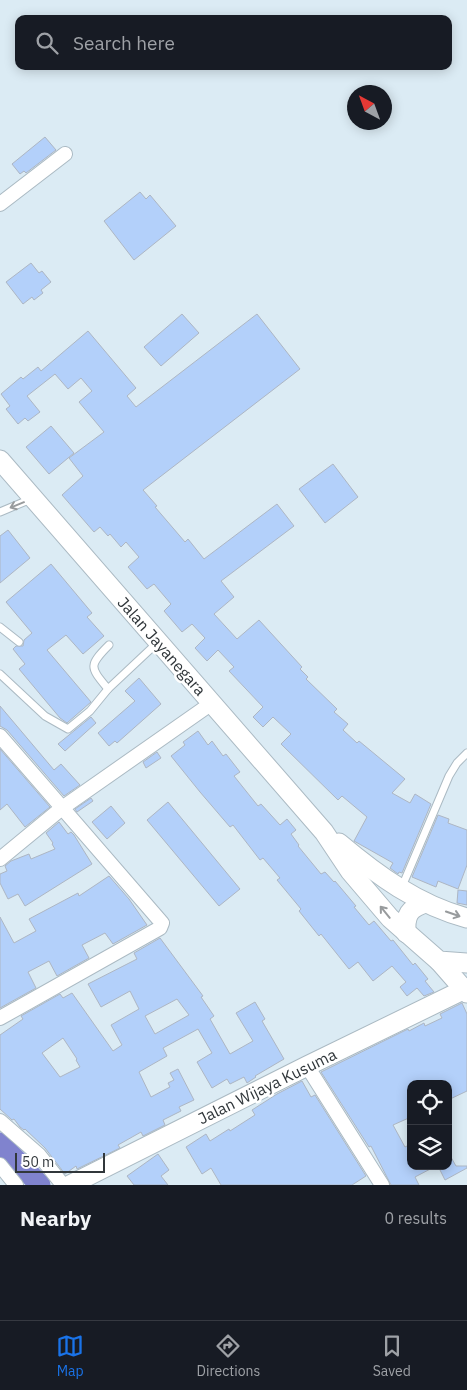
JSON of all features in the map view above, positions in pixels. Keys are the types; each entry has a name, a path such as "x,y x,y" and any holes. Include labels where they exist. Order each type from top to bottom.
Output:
{"main road":[{"name":"Jalan Jayanegara","path":"0,460 324,832 350,871 390,918 439,961 466,990"},
{"name":"Jalan Jayanegara","path":"324,832 373,872 401,889 426,903 467,918"},
{"path":"406,933 405,919 408,914 417,906 426,903"},
{"path":"439,961 467,963"},
{"name":"Jalan Wijaya Kusuma","path":"70,1185 308,1066 466,990"}],"street":[{"path":"0,204 65,154"},
{"path":"0,859 62,808 212,703"},
{"path":"0,736 160,920 162,926 0,1018"},
{"path":"308,1066 382,1185"},
{"path":"0,1121 39,1155 63,1185"},
{"path":"0,1165 16,1185"}],"lane":[{"path":"0,512 34,498"},
{"path":"0,627 19,642"},
{"path":"0,674 45,716 68,729 90,711 108,689 159,641"},
{"path":"108,689 95,673 93,667 95,661 109,645"},
{"path":"401,889 449,776 467,753"}],"building":[{"path":"45,137 56,150 26,173 24,171 20,174 12,164"},
{"path":"140,192 146,199 150,195 176,226 134,260 104,221"},
{"path":"31,263 39,273 42,271 51,282 41,290 43,293 34,300 32,297 23,304 6,282"},
{"path":"182,314 199,333 161,366 144,347"},
{"path":"257,314 300,369 143,490 185,542 188,539 204,559 277,504 294,526 221,581 234,597 214,614 237,639 259,620 302,667 300,669 308,677 306,679 337,709 334,712 348,724 343,730 357,743 359,741 405,779 392,793 410,803 415,794 431,804 402,873 399,872 398,874 390,868 393,863 354,841 367,817 342,796 338,800 281,744 291,734 273,717 263,727 253,717 263,707 229,671 234,667 218,650 207,661 195,648 205,638 192,624 182,632 164,611 171,604 154,584 147,589 128,567 139,557 126,542 121,547 110,534 108,536 100,527 94,532 62,495 83,476 69,458 104,432 79,402 92,391 81,378 68,389 55,374 27,396 40,412 28,421 25,418 18,424 6,409 10,406 1,394 21,377 23,379 38,367 41,371 88,331 136,388 127,396 136,407"},
{"path":"51,426 74,453 49,474 26,447"},
{"path":"333,464 358,497 325,523 299,489"},
{"path":"8,530 30,558 0,583 0,536"},
{"path":"51,564 92,613 87,617 104,636 83,654 66,635 47,650 91,702 67,723 60,718 19,669 25,664 13,649 16,646 23,646 24,640 32,633 6,602"},
{"path":"139,678 161,704 117,743 115,741 109,746 98,733 135,701 125,691"},
{"path":"0,706 54,770 61,764 80,785 64,796 7,730 0,726"},
{"path":"91,717 96,723 65,751 58,744"},
{"path":"198,731 208,745 212,741 223,756 226,754 240,772 234,776 258,806 261,804 280,825 287,819 296,830 291,834 298,846 321,874 325,872 335,881 369,925 374,921 391,941 393,940 413,965 415,963 428,979 425,981 434,992 424,996 417,988 407,996 400,987 406,982 392,966 373,981 358,962 349,969 321,934 319,936 299,911 301,909 277,880 280,878 263,858 260,860 233,825 230,827 171,756 185,745 183,742"},
{"path":"0,749 50,807 25,827 7,804 0,810"},
{"path":"157,752 161,758 146,768 143,762"},
{"path":"91,798 93,801 77,812 75,809"},
{"path":"168,802 240,889 219,906 147,820"},
{"path":"111,806 125,823 107,839 92,822"},
{"path":"438,815 449,819 448,823 467,830 467,865 458,889 438,881 436,887 412,877"},
{"path":"59,822 68,834 71,832 74,835 92,864 25,906 18,894 8,899 0,883 0,874 7,871 5,866 11,861 29,854 31,859 55,849 46,833"},
{"path":"109,876 129,899 147,925 113,944 105,933 82,945 89,958 57,976 49,961 28,972 36,988 0,1008 0,917 14,943 36,931 29,919 78,893 79,896"},
{"path":"458,890 467,891 467,905 457,903"},
{"path":"160,938 203,996 201,997 214,1016 210,1019 230,1054 253,1041 236,1013 255,1002 265,1019 262,1021 284,1059 255,1076 247,1083 244,1077 230,1084 227,1079 212,1088 197,1062 212,1053 198,1029 163,1048 167,1056 139,1072 151,1097 170,1087 168,1083 174,1080 170,1073 178,1069 194,1100 179,1107 181,1111 163,1120 165,1125 143,1136 141,1132 118,1145 120,1148 77,1169 76,1166 65,1174 45,1148 25,1129 20,1127 14,1119 12,1120 0,1109 0,1035 23,1019 21,1016 60,994 63,998 72,993 113,1051 122,1045 111,1025 139,1009 130,991 101,1007 88,984 137,959 134,953","holes":["177,999 189,1015 155,1034 145,1016","63,1038 80,1067 60,1077 42,1053"]},
{"path":"462,1003 467,1014 467,1091 452,1098 452,1080 407,1080 407,1119 393,1125 405,1147 407,1146 407,1170 428,1170 415,1177 419,1185 391,1185 371,1146 369,1147 321,1072 408,1029 409,1031 424,1023 425,1026 442,1018 440,1014"},
{"path":"302,1081 311,1097 315,1095 366,1176 352,1185 221,1185 211,1168 202,1174 186,1147 206,1134 210,1141 229,1129 230,1131 255,1115 252,1110"},
{"path":"158,1154 169,1170 161,1176 168,1185 134,1185 127,1176"},
{"path":"452,1159 456,1166 467,1166 467,1168 445,1180 440,1170 452,1170"}],"waterway":[{"path":"0,1143 40,1185"}]}
